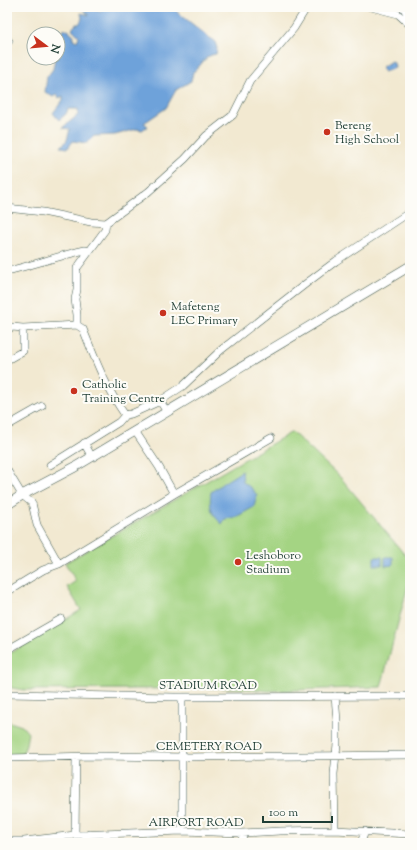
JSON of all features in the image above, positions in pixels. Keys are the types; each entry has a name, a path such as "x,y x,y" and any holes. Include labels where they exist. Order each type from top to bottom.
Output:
{"main road":[{"path":"7,505 22,495 92,457 410,266"}],"street":[{"path":"7,208 43,212 91,222 106,223 148,192 185,159 206,136 233,115 250,81 294,28 307,7"},
{"path":"371,7 398,14 410,25"},
{"path":"403,7 410,18"},
{"path":"50,465 119,422 125,415 160,401 183,386 221,350 308,282 336,261 410,212"},
{"path":"77,325 75,299 77,290 77,268 105,230 106,223"},
{"path":"7,271 45,262 50,258 85,250 89,251"},
{"path":"7,330 12,328 66,325 77,325 83,329 101,374 114,399 125,415"},
{"path":"7,360 23,350 23,328"},
{"path":"160,401 167,412"},
{"path":"7,426 42,406"},
{"path":"135,431 159,467 174,494"},
{"path":"7,592 42,570 59,564 174,494 271,438"},
{"path":"84,443 92,457"},
{"path":"7,470 22,495 32,503 37,525 59,564"},
{"path":"7,650 61,618"},
{"name":"STADIUM ROAD","path":"7,694 410,696"},
{"path":"182,696 182,831"},
{"path":"335,696 337,721 337,755 334,774 335,830"},
{"name":"CEMETERY ROAD","path":"7,758 410,754"},
{"path":"76,757 76,834"},
{"name":"AIRPORT ROAD","path":"7,841 24,841 76,834 182,831 242,833 335,830 410,834"},
{"path":"361,843 365,831"},
{"path":"242,833 243,843"},
{"path":"89,834 89,843"}],"green space":[{"name":"Leshoboro Stadium","path":"292,432 341,478 410,561 410,578 381,687 268,691 235,688 23,690 7,687 7,655 81,610 67,587 76,581 65,563"},
{"path":"7,721 22,726 28,733 22,756 7,756"}],"water":[{"path":"80,7 91,7 101,11 104,7 171,7 215,42 217,48 216,54 209,56 193,72 191,81 176,90 166,108 144,123 148,126 142,130 137,129 115,135 94,136 87,143 73,141 68,148 61,147 67,140 70,129 62,128 78,115 78,109 68,109 66,114 59,120 53,113 63,100 63,96 59,98 57,94 53,97 45,92 47,77 54,66 66,66 66,30 74,35 73,39 77,41 79,36 72,29 76,24 79,24 82,19 81,13 89,15"},
{"path":"391,61 394,63 395,68 384,72 382,67"},
{"path":"242,471 243,482 257,495 254,507 236,517 225,519 222,524 213,513 210,502 211,492"},
{"path":"374,557 382,557 382,565 374,565"},
{"path":"385,557 393,557 393,565 385,566"}],"place":[{"name":"Bereng High School","path":"327,132"},
{"name":"Mafeteng LEC Primary","path":"163,313"},
{"name":"Catholic Training Centre","path":"74,391"},
{"name":"Leshoboro Stadium","path":"238,562"}]}
